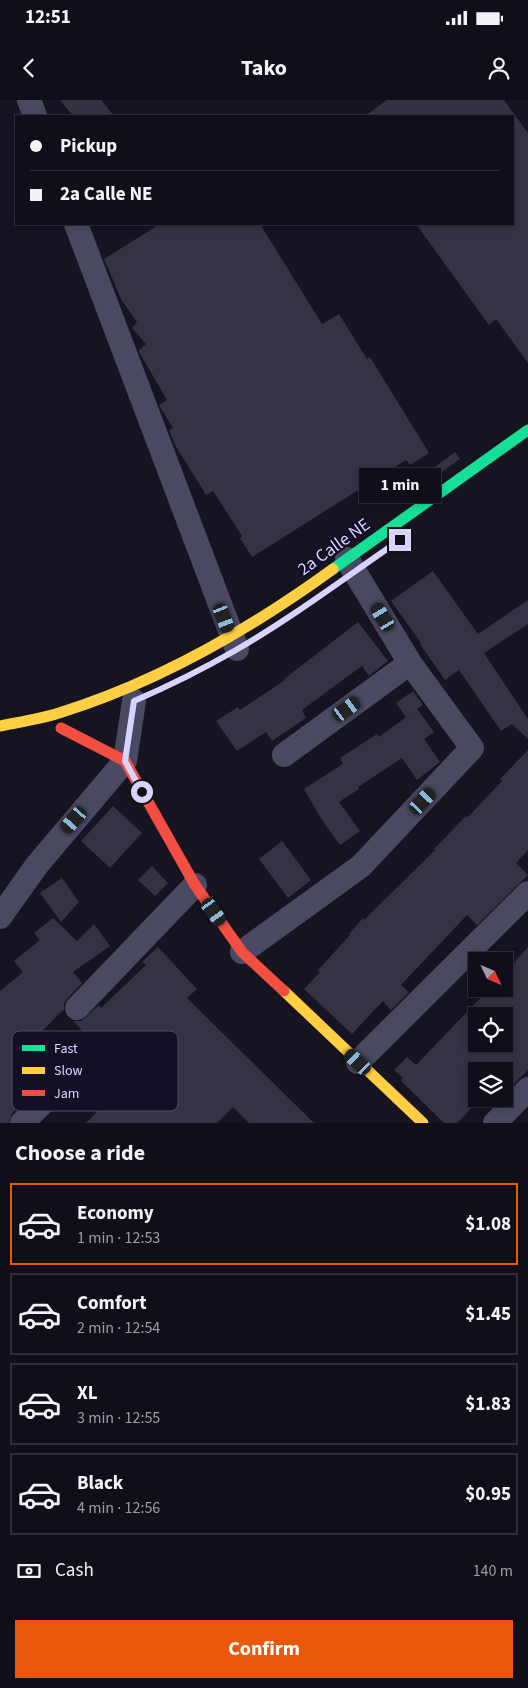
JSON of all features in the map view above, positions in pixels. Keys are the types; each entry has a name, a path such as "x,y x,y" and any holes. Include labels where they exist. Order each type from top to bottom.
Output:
{"main road":[{"name":"2a Calle NE","path":"0,726 58,713 131,687 175,667 235,646 289,601 353,568 528,430"},
{"path":"79,721 57,729 125,761 195,885 242,952 423,1123"}],"street":[{"path":"29,100 35,115"},
{"path":"76,225 235,646"},
{"path":"242,952 362,866 472,748 410,663 353,568"},
{"path":"284,755 410,663"},
{"path":"0,917 37,865 125,761 134,701"},
{"path":"77,1008 195,885"},
{"path":"358,1062 528,893"},
{"path":"495,1123 528,1089"},
{"path":"22,1123 34,1111"}],"building":[{"path":"60,100 101,100 113,115 72,115"},
{"path":"387,100 504,100 528,133 528,363 496,319 489,325 417,225 514,225 514,115 366,115"},
{"path":"158,225 261,225 322,324 339,314 367,359 370,357 429,453 410,465 406,460 252,557 240,538 242,536 213,491 206,495 175,445 169,430 173,428 159,405 167,400 139,352 146,344 132,328 137,322 122,301 104,259"},
{"path":"455,452 460,459 436,476 431,470"},
{"path":"433,571 478,634 528,600 528,624 484,653 528,719 528,739 512,724 501,731 459,670 445,680 391,601"},
{"path":"358,622 388,661 369,676 362,666 302,710 306,718 272,741 266,732 237,751 216,721 238,707 240,710 285,680"},
{"path":"413,691 423,705 406,717 396,703"},
{"path":"417,709 434,732 424,739 440,762 417,780 402,758 339,802 360,831 340,845 322,820 304,789 343,764 340,758 377,734 379,737"},
{"path":"528,750 528,850 516,863 528,875 477,925 467,915 401,985 409,992 391,1010 383,1001 352,1034 304,989 363,918 364,920 435,850 466,816 467,818"},
{"path":"113,806 142,833 110,868 81,841"},
{"path":"282,841 311,880 288,898 259,859"},
{"path":"152,866 168,883 155,896 138,880"},
{"path":"62,878 79,902 61,922 40,893"},
{"path":"53,918 77,941 94,924 110,946 73,972 82,983 67,999 64,1004 64,1011 42,1031 12,1031 12,1111 14,1111 9,1123 0,1123 0,991 23,972 14,961 40,940 34,933"},
{"path":"158,947 197,989 187,998 314,1123 249,1123 233,1107 217,1123 86,1123 98,1111 178,1111 178,1031 82,1031 73,1021 81,1021 99,1005 101,1008 146,965 142,962"},
{"path":"528,947 528,1070 513,1085 513,1062 468,1062 468,1107 472,1107 457,1123 444,1123 401,1081 403,1078 394,1070 407,1057 416,1065 468,1011 468,1052 513,1052 513,1007 472,1007 480,998 513,997 513,963"}],"traffic: fast":[{"path":"333,569 528,430"}],"traffic: slow":[{"path":"0,726 59,713 132,686 167,670 269,613 333,569"},
{"path":"284,991 423,1123"}],"traffic: jam":[{"path":"61,728 125,761 195,885 242,952 284,991"}],"route":[{"path":"142,792 125,761 134,701 178,682 237,650 295,613 400,540"}]}
